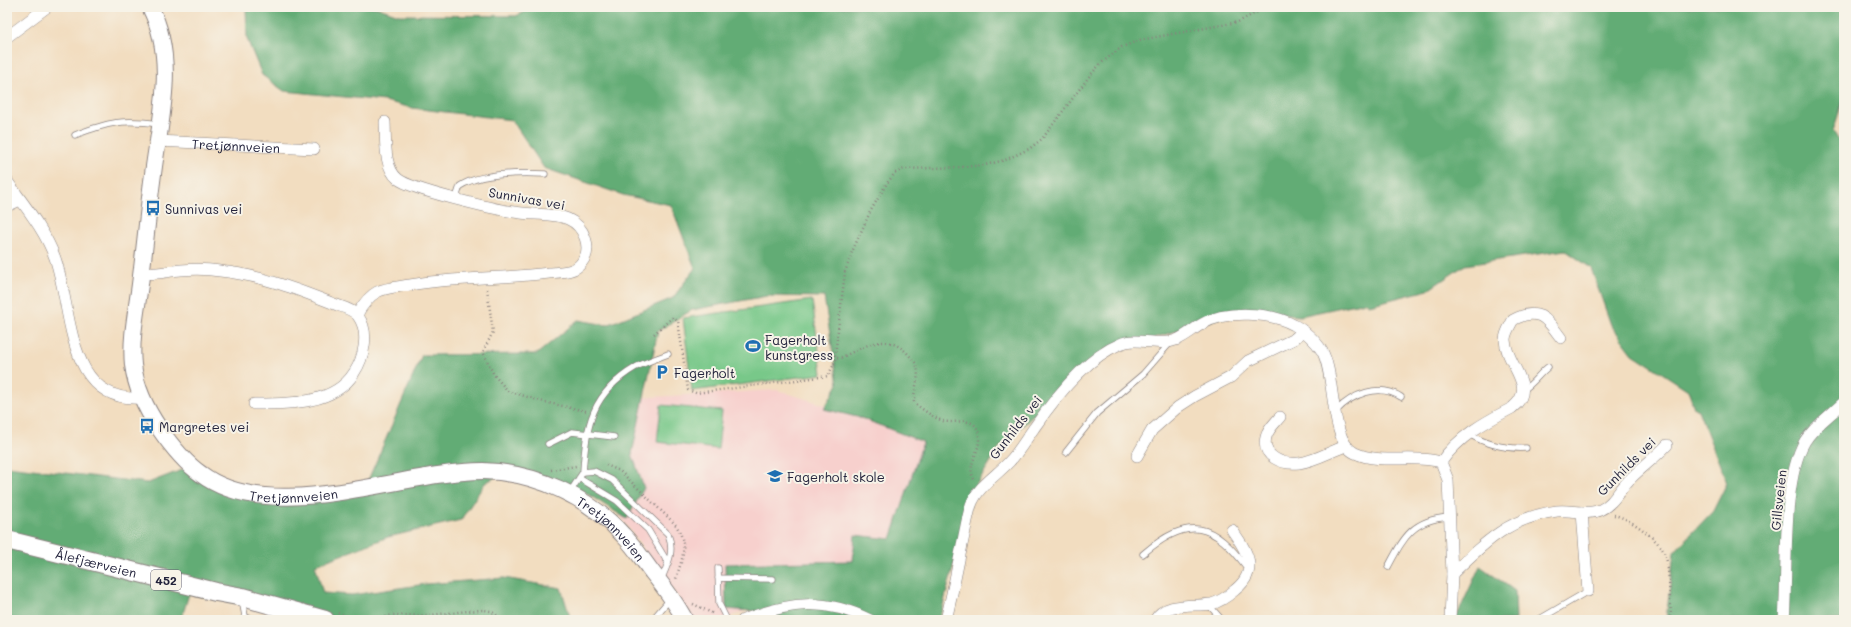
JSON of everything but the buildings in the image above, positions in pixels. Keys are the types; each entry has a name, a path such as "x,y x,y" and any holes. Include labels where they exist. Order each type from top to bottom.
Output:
{"main road":[{"name":"Ålefjærveien","path":"7,540 216,592 243,609 325,620"},
{"name":"Ålefjærveien","path":"7,546 215,599 243,609 297,620"}],"street":[{"path":"7,37 47,7"},
{"name":"Tretjønnveien","path":"153,8 161,34 165,60 164,100 133,346 133,364 142,398 161,431 194,469 208,479 238,492 270,496 316,495 348,491 413,479 484,471 535,480 569,494 590,506 623,534 671,597 685,620"},
{"name":"Sunnivas vei","path":"357,314 371,296 377,292 389,288 434,281 486,279 572,270 583,261 586,255 587,242 578,227 569,219 514,212 410,185 397,178 390,169 386,150 385,122"},
{"name":"Tretjønnveien","path":"158,141 314,149"},
{"path":"7,181 41,230 55,258 75,345 86,372 98,386 107,392 119,397 142,398"},
{"path":"7,206 20,200"},
{"path":"142,273 161,274 179,270 194,269 247,275 281,284 357,314 364,332 362,356 353,375 338,390 318,398 292,404 254,404"},
{"name":"Gunhilds vei","path":"946,620 968,514 972,503 980,490 1010,461 1051,403 1066,387 1100,355 1122,343 1132,341 1170,342 1181,338 1202,324 1213,319 1228,316 1258,314 1286,320 1303,331 1321,350 1326,359 1338,428 1346,446"},
{"path":"1441,462 1450,449 1469,433 1518,403 1522,396 1523,390 1521,380 1508,354 1505,340 1513,320 1526,314 1537,315 1547,319 1561,338"},
{"path":"1137,456 1152,430 1178,407 1194,396 1231,377 1248,361 1294,339 1303,331"},
{"name":"Gillsveien","path":"1784,620 1788,520 1794,470 1800,452 1812,432 1844,402"},
{"path":"1280,417 1270,428 1266,437 1267,450 1274,458 1289,463 1306,461 1346,446 1355,453 1375,458 1420,458 1441,462"},
{"name":"Gunhilds vei","path":"1452,574 1501,530 1516,522 1550,512 1598,511 1610,504 1630,478 1656,457 1667,445"},
{"path":"1441,462 1448,480 1452,574 1450,620"},
{"path":"1582,512 1588,591"},
{"path":"1155,620 1160,613 1174,608 1185,605 1208,604 1222,600 1240,586 1249,571 1248,554 1232,530"},
{"path":"743,620 773,610 807,604 839,609 870,620"}],"lane":[{"path":"75,135 105,124 120,122 137,121 161,124"},
{"path":"456,198 460,186 470,181 515,173 545,174"},
{"name":"Gunhilds vei","path":"1066,452 1097,413 1143,374 1170,342"},
{"path":"569,494 583,472 592,412 601,396 636,367 668,354"},
{"path":"1523,390 1527,388 1539,374 1548,367"},
{"path":"1336,411 1343,403 1369,391 1388,391 1400,397"},
{"path":"548,444 572,432 614,437"},
{"path":"1469,433 1491,445 1510,449 1526,448"},
{"path":"583,472 594,471 612,480 668,534 672,543 671,556 660,582"},
{"path":"579,478 617,501 648,530 668,563"},
{"path":"1388,567 1405,536 1411,531 1432,519 1449,517"},
{"path":"1143,554 1178,530 1188,528 1198,529 1217,536 1227,544 1249,571"},
{"path":"718,568 719,604 727,620"},
{"path":"718,578 774,579"},
{"path":"1538,620 1588,591"},
{"path":"652,620 671,597"},
{"path":"1208,604 1222,620"},
{"path":"243,609 252,620"}],"path":[{"path":"654,334 672,318 678,321 688,390 696,393 828,376 836,358 835,350 845,272 857,240 870,212 887,183 896,173 904,169 964,167 985,165 1005,160 1029,149 1042,139 1100,64 1122,47 1140,40 1238,22 1267,7"},
{"path":"486,279 493,332 483,352 494,375 508,391 544,402 592,412"},
{"path":"836,358 840,358 871,343 888,342 904,350 917,364 918,375 913,394 914,403 934,418 946,422 960,420 968,422 976,428 980,437 978,449 972,463 971,475 980,490"},
{"path":"1598,511 1621,516 1638,525 1654,540 1666,555 1671,613 1669,620"},
{"path":"383,620 386,616 394,615 426,616 484,610 491,611 503,620"}],"shaded area":[{"name":"Fagerholt skole","path":"777,390 934,439 896,611 775,601 720,620 694,620 618,513 635,398"}],"green space":[{"path":"246,7 376,7 399,15 516,16 535,7 1844,7 1844,97 1833,131 1844,149 1844,620 1666,620 1674,552 1713,511 1727,483 1698,410 1694,408 1688,390 1633,354 1611,325 1591,268 1565,250 1465,265 1428,290 1369,305 1365,302 1300,316 1241,311 1105,353 1060,390 999,448 975,487 939,620 776,620 777,613 726,609 725,564 853,561 855,535 891,539 923,442 861,418 824,409 838,384 824,297 767,296 692,310 658,331 632,454 644,488 627,519 583,491 509,469 485,483 461,520 388,537 315,565 323,593 352,595 426,584 504,578 561,588 571,620 326,620 189,594 181,620 7,620 7,466 148,483 195,465 205,475 286,497 366,485 422,355 537,354 578,320 607,325 673,298 695,268 671,205 623,195 544,168 512,120 412,108 385,101 284,91 262,75 247,39"},
{"name":"Fagerholt kunstgress","path":"812,300 822,374 692,391 683,318"},
{"path":"661,405 722,411 718,449 657,442"},
{"path":"1480,566 1515,591 1516,620 1455,620"}],"place":[{"name":"Sunnivas vei","path":"153,208"},
{"name":"Fagerholt kunstgress","path":"753,346"},
{"name":"Fagerholt","path":"662,372"},
{"name":"Margretes vei","path":"147,426"},
{"name":"Fagerholt skole","path":"775,476"}]}
